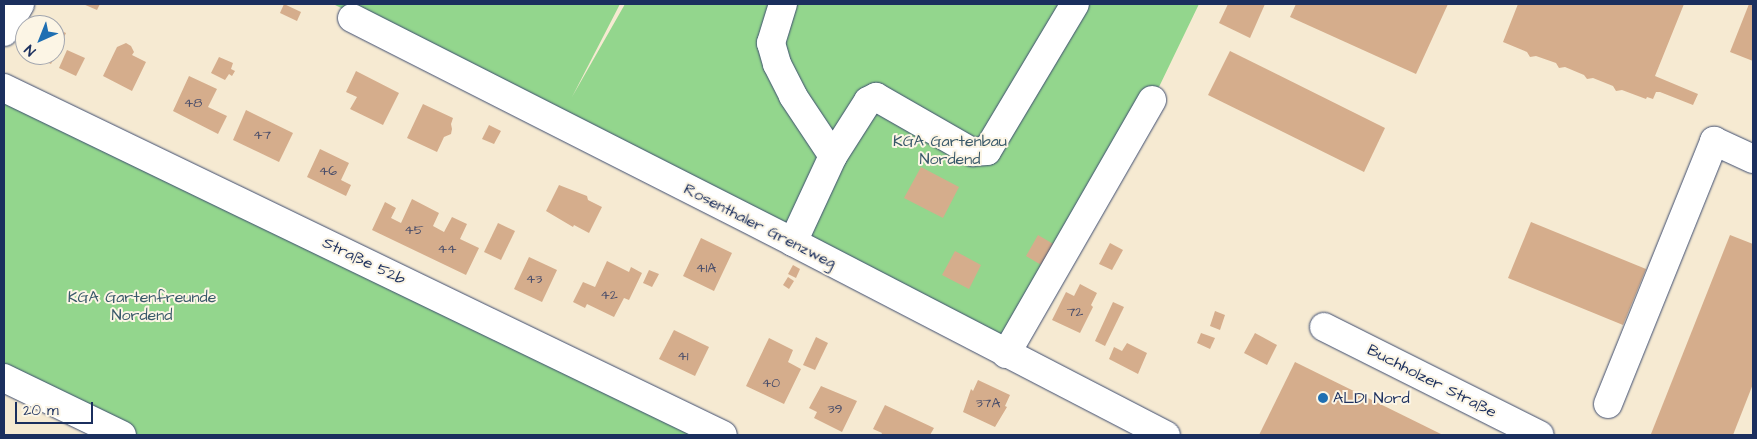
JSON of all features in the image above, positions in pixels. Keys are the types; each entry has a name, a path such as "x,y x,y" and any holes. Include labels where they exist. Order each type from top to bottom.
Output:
{"street":[{"path":"4,32 20,4"},
{"path":"783,4 771,43 777,64 793,96 833,156"},
{"path":"793,242 833,156 868,101 876,97 972,152 987,151 1075,4"},
{"name":"Rosenthaler Grenzweg","path":"352,18 793,242 1006,354 1166,435"},
{"name":"Straße 52b","path":"4,88 723,435"},
{"path":"1006,354 1152,100"},
{"path":"1608,404 1714,142 1753,159"},
{"name":"Buchholzer Straße","path":"1324,327 1540,435"},
{"path":"4,378 122,435"}],"green space":[{"name":"KGA Gartenbau Nordend","path":"333,4 620,4 572,97 625,4 1199,4 1158,89 1005,344 562,116"},
{"name":"KGA Gartenfreunde Nordend","path":"4,100 693,435 122,435 4,378"}],"building":[{"path":"83,4 100,4 97,10"},
{"path":"284,4 301,12 297,21 280,13"},
{"path":"1228,4 1265,4 1250,38 1219,23"},
{"path":"1296,4 1448,4 1416,74 1290,17"},
{"path":"1518,4 1684,4 1655,76 1698,94 1693,105 1660,92 1656,92 1653,99 1647,97 1646,99 1622,90 1616,91 1613,86 1593,78 1587,79 1584,75 1565,67 1559,68 1556,63 1536,56 1530,57 1527,52 1503,42"},
{"path":"1749,4 1753,4 1753,61 1730,52"},
{"path":"126,43 131,46 134,52 132,55 146,62 132,91 103,76 117,47"},
{"path":"67,50 85,58 76,76 59,68 60,65 65,65"},
{"path":"1230,51 1385,128 1364,172 1208,95"},
{"path":"219,57 233,63 231,69 235,71 232,76 229,74 225,80 211,73"},
{"path":"356,71 399,93 383,125 350,109 357,97 346,92"},
{"path":"189,76 217,89 208,107 227,116 218,134 173,111"},
{"path":"423,104 453,118 451,134 444,137 437,152 407,138"},
{"path":"246,110 293,133 279,162 233,140"},
{"path":"489,125 501,131 494,144 482,139"},
{"path":"320,149 349,163 341,180 351,185 346,196 307,177"},
{"path":"921,167 959,187 943,218 904,198"},
{"path":"559,185 587,196 588,200 602,207 589,233 574,225 573,227 546,211"},
{"path":"412,199 439,213 433,226 444,232 452,217 467,224 460,239 479,248 466,275 372,230 385,202 396,208 391,218 401,223"},
{"path":"1531,222 1646,269 1623,325 1508,278"},
{"path":"498,223 515,231 501,260 484,252"},
{"path":"1038,235 1055,245 1043,266 1026,256"},
{"path":"1730,235 1753,244 1753,384 1733,435 1651,434"},
{"path":"701,238 732,253 714,291 683,276"},
{"path":"1110,243 1123,250 1112,270 1099,264"},
{"path":"955,251 981,265 969,289 942,275"},
{"path":"529,257 557,270 542,302 514,289"},
{"path":"607,261 629,272 631,267 642,273 629,300 624,298 614,317 587,304 585,308 573,302 583,282 595,287"},
{"path":"793,265 800,269 796,278 788,274"},
{"path":"649,270 659,274 652,287 643,283"},
{"path":"788,277 794,281 789,289 783,285"},
{"path":"1080,284 1097,293 1091,305 1093,307 1080,333 1052,320 1066,292 1074,296"},
{"path":"1113,302 1124,307 1105,346 1095,341"},
{"path":"1215,311 1225,315 1220,330 1210,326"},
{"path":"674,330 709,347 695,376 659,359"},
{"path":"1201,333 1215,338 1210,349 1197,343"},
{"path":"1255,333 1277,345 1267,365 1244,353"},
{"path":"816,337 828,343 815,370 803,365"},
{"path":"769,338 793,350 788,362 801,369 784,404 746,386"},
{"path":"1127,343 1147,353 1138,374 1109,359 1114,347 1122,351"},
{"name":"ALDI Nord","path":"1295,362 1443,435 1259,435"},
{"path":"978,380 1010,395 1005,406 1007,407 995,427 963,412 971,389 973,391"},
{"path":"821,386 857,401 842,432 814,418 817,412 809,408"},
{"path":"885,405 934,428 930,435 881,435 882,433 873,429"}],"place":[{"name":"ALDI Nord","path":"1323,398"}]}
